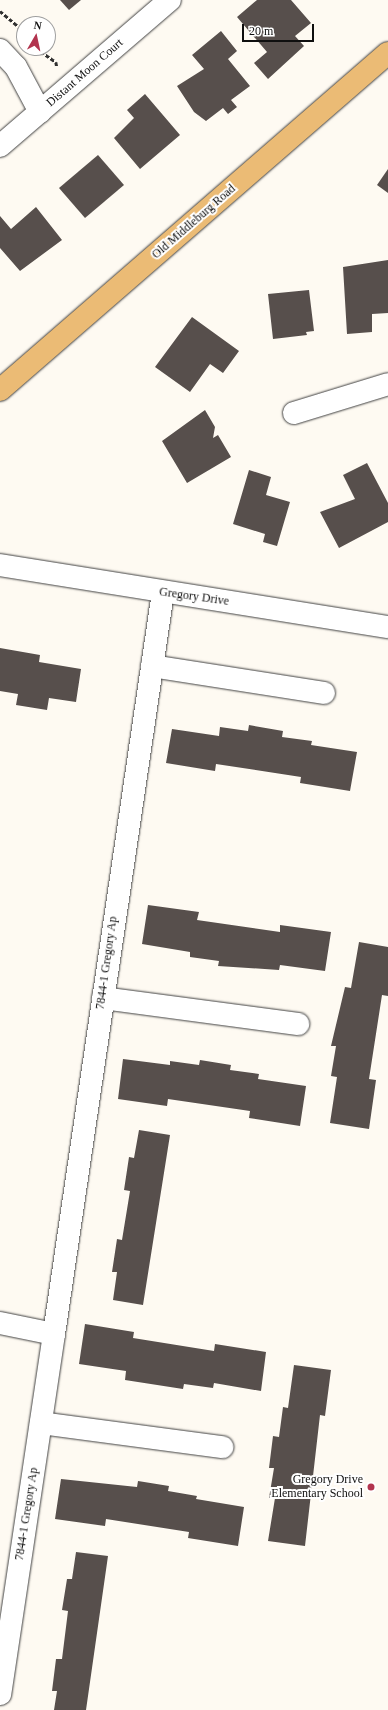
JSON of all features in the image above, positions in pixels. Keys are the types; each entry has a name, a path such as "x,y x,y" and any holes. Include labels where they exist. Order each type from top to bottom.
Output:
{"main road":[{"name":"Old Middleburg Road","path":"0,390 388,53"}],"street":[{"name":"Distant Moon Court","path":"0,146 170,0"},
{"path":"0,50 16,67 40,112"},
{"path":"294,413 388,384"},
{"name":"Gregory Drive","path":"0,565 388,627"},
{"name":"7844-1 Gregory Ap","path":"0,1694 162,592"},
{"path":"152,666 324,693"},
{"path":"102,998 298,1024"},
{"path":"0,1323 54,1334"},
{"path":"41,1423 222,1447"}],"path":[{"path":"0,11 16,24"},
{"path":"47,56 56,62 68,88"}],"building":[{"path":"60,0 81,0 69,10"},
{"path":"257,0 291,0 311,23 295,36 304,46 268,79 254,63 267,52 237,17"},
{"path":"221,31 237,51 228,59 250,86 231,100 237,107 228,114 223,108 206,121 194,112 177,86 204,69 192,55"},
{"path":"145,94 180,135 140,169 114,138 134,118 127,110"},
{"path":"98,155 124,185 85,218 59,188"},
{"path":"388,169 388,193 377,185"},
{"path":"36,207 62,240 20,271 0,248 0,216 11,229"},
{"path":"388,260 388,313 372,314 372,332 347,334 343,267"},
{"path":"309,290 314,331 306,332 307,335 273,339 268,294"},
{"path":"192,317 239,351 223,373 210,364 190,392 155,367"},
{"path":"205,410 215,427 213,438 218,435 231,457 187,483 162,441"},
{"path":"367,463 388,503 388,522 339,548 320,512 355,499 343,475"},
{"path":"249,470 271,477 266,495 290,502 277,546 263,542 265,534 233,524"},
{"path":"0,648 40,655 39,662 81,669 76,702 49,698 47,710 16,705 18,694 0,691"},
{"path":"249,725 283,731 282,737 312,741 311,745 357,752 350,791 300,783 301,777 216,764 215,771 166,763 172,729 219,736 220,727 248,731"},
{"path":"148,905 199,912 197,920 280,932 280,925 331,932 325,971 280,965 279,970 218,966 219,961 190,957 190,952 142,944"},
{"path":"359,942 388,947 388,996 382,995 369,1079 376,1080 369,1129 330,1123 337,1077 331,1076 336,1046 331,1046 345,987 351,988"},
{"path":"123,1059 170,1065 170,1061 199,1065 200,1060 231,1065 230,1070 259,1074 258,1079 306,1086 300,1126 249,1118 250,1111 168,1099 167,1106 118,1099"},
{"path":"139,1130 170,1135 143,1305 113,1300 117,1272 112,1272 117,1239 122,1240 130,1191 124,1190 129,1157 134,1158"},
{"path":"85,1324 134,1332 133,1338 214,1351 215,1344 266,1352 261,1391 214,1383 213,1388 184,1384 183,1389 125,1380 126,1371 79,1364"},
{"path":"294,1365 331,1370 325,1416 320,1415 305,1546 268,1541 275,1498 269,1498 274,1468 269,1468 273,1436 279,1437 283,1407 288,1408"},
{"path":"61,1479 137,1487 138,1481 169,1486 168,1491 197,1496 196,1499 244,1507 238,1546 188,1538 189,1532 106,1519 105,1526 55,1519"},
{"path":"76,1552 108,1556 86,1710 54,1710 57,1691 52,1691 56,1659 62,1659 68,1611 62,1610 67,1579 72,1579"}],"place":[{"name":"Gregory Drive Elementary School","path":"371,1487"}]}
